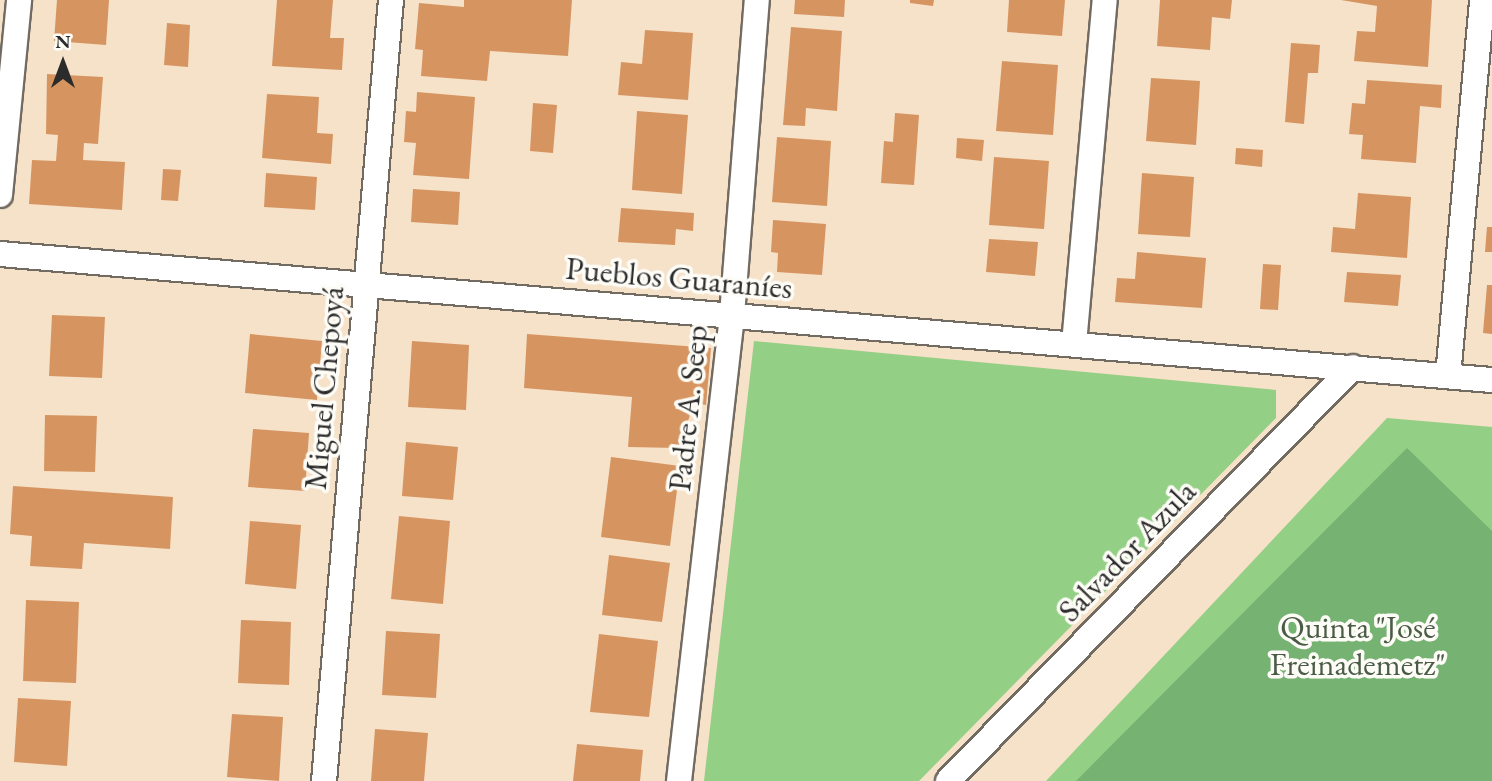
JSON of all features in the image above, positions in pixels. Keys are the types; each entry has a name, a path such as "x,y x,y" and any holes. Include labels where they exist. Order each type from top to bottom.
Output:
{"street":[{"path":"0,194 19,0"},
{"name":"Miguel Chepoyá","path":"324,781 391,0"},
{"name":"Padre A. Seep","path":"679,781 732,315 757,0"},
{"path":"1074,344 1105,0"},
{"path":"1448,376 1482,0"},
{"name":"Pueblos Guaraníes","path":"0,254 1492,380"},
{"name":"Salvador Azula","path":"948,781 1353,367"}],"green space":[{"path":"754,341 1276,390 1276,418 919,781 704,781"},
{"name":"Quinta \"José Freinademetz\"","path":"1387,418 1492,427 1492,781 1046,781"},
{"name":"Quinta \"José Freinademetz\"","path":"1407,448 1492,531 1492,781 1076,781"}],"building":[{"path":"57,0 109,0 106,45 54,41"},
{"path":"277,0 333,0 330,38 344,38 342,70 272,66"},
{"path":"464,0 572,0 568,56 490,51 487,81 421,76 423,50 415,49 419,3 464,7"},
{"path":"795,0 845,0 844,17 794,14"},
{"path":"910,0 934,0 933,6 910,3"},
{"path":"1009,0 1065,0 1062,36 1007,32"},
{"path":"1160,0 1232,0 1230,19 1212,17 1210,50 1157,46"},
{"path":"1341,0 1432,0 1428,67 1354,61 1357,31 1375,32 1377,6"},
{"path":"167,23 190,25 188,67 164,65"},
{"path":"791,27 842,31 837,111 806,108 805,126 783,125"},
{"path":"645,30 693,33 688,100 618,95 621,62 642,64"},
{"path":"1291,43 1320,45 1318,73 1308,73 1304,124 1285,122"},
{"path":"1002,61 1058,65 1053,135 996,131"},
{"path":"47,74 103,77 98,144 84,143 83,160 125,162 122,210 29,204 32,160 56,161 58,135 46,134"},
{"path":"1151,78 1200,81 1196,145 1146,141"},
{"path":"1367,80 1442,85 1441,108 1420,106 1416,163 1361,159 1363,135 1349,134 1352,103 1365,104"},
{"path":"417,92 475,97 469,179 413,175 416,143 404,142 406,111 416,112"},
{"path":"267,94 319,97 317,133 333,134 331,164 262,158"},
{"path":"533,103 557,105 553,153 530,151"},
{"path":"637,111 688,115 682,194 632,190"},
{"path":"895,113 919,115 914,185 881,183 884,141 893,142"},
{"path":"777,137 831,141 827,206 772,202"},
{"path":"957,138 984,140 982,161 956,158"},
{"path":"1236,148 1263,150 1262,167 1235,164"},
{"path":"994,157 1049,161 1044,229 989,225"},
{"path":"163,169 181,170 178,201 161,200"},
{"path":"266,173 317,177 315,210 264,207"},
{"path":"1142,173 1194,177 1190,237 1138,234"},
{"path":"413,189 460,192 458,225 411,222"},
{"path":"1358,193 1411,197 1407,258 1331,252 1333,227 1355,229"},
{"path":"621,208 694,213 693,231 676,229 675,245 618,242"},
{"path":"773,220 826,224 822,275 777,272 778,253 771,252"},
{"path":"1487,227 1492,227 1492,252 1485,252"},
{"path":"989,239 1038,242 1035,276 986,272"},
{"path":"1137,252 1206,258 1202,308 1115,302 1117,278 1135,279"},
{"path":"1263,264 1281,265 1278,310 1260,309"},
{"path":"1347,272 1401,275 1398,306 1344,302"},
{"path":"1487,285 1492,285 1492,334 1483,333"},
{"path":"52,315 105,317 102,378 49,376"},
{"path":"250,334 322,341 317,400 245,393"},
{"path":"527,334 711,348 706,405 694,403 679,448 628,447 632,397 524,388"},
{"path":"412,341 469,345 466,410 408,407"},
{"path":"45,415 97,416 95,472 44,471"},
{"path":"253,429 309,433 305,491 248,487"},
{"path":"406,442 458,447 453,500 402,496"},
{"path":"611,457 680,466 670,546 601,537"},
{"path":"13,486 173,497 170,549 84,543 82,569 30,566 32,536 10,534"},
{"path":"399,516 450,521 443,604 391,599"},
{"path":"250,521 301,525 296,589 245,584"},
{"path":"609,555 670,563 662,622 602,615"},
{"path":"26,600 79,602 76,683 23,681"},
{"path":"241,620 291,622 289,685 238,683"},
{"path":"386,631 440,634 436,698 382,695"},
{"path":"599,634 658,641 649,717 590,712"},
{"path":"18,698 71,701 67,766 14,762"},
{"path":"232,714 283,717 279,781 227,777"},
{"path":"375,729 428,733 424,781 371,781"},
{"path":"577,744 643,750 640,781 573,781"}]}
